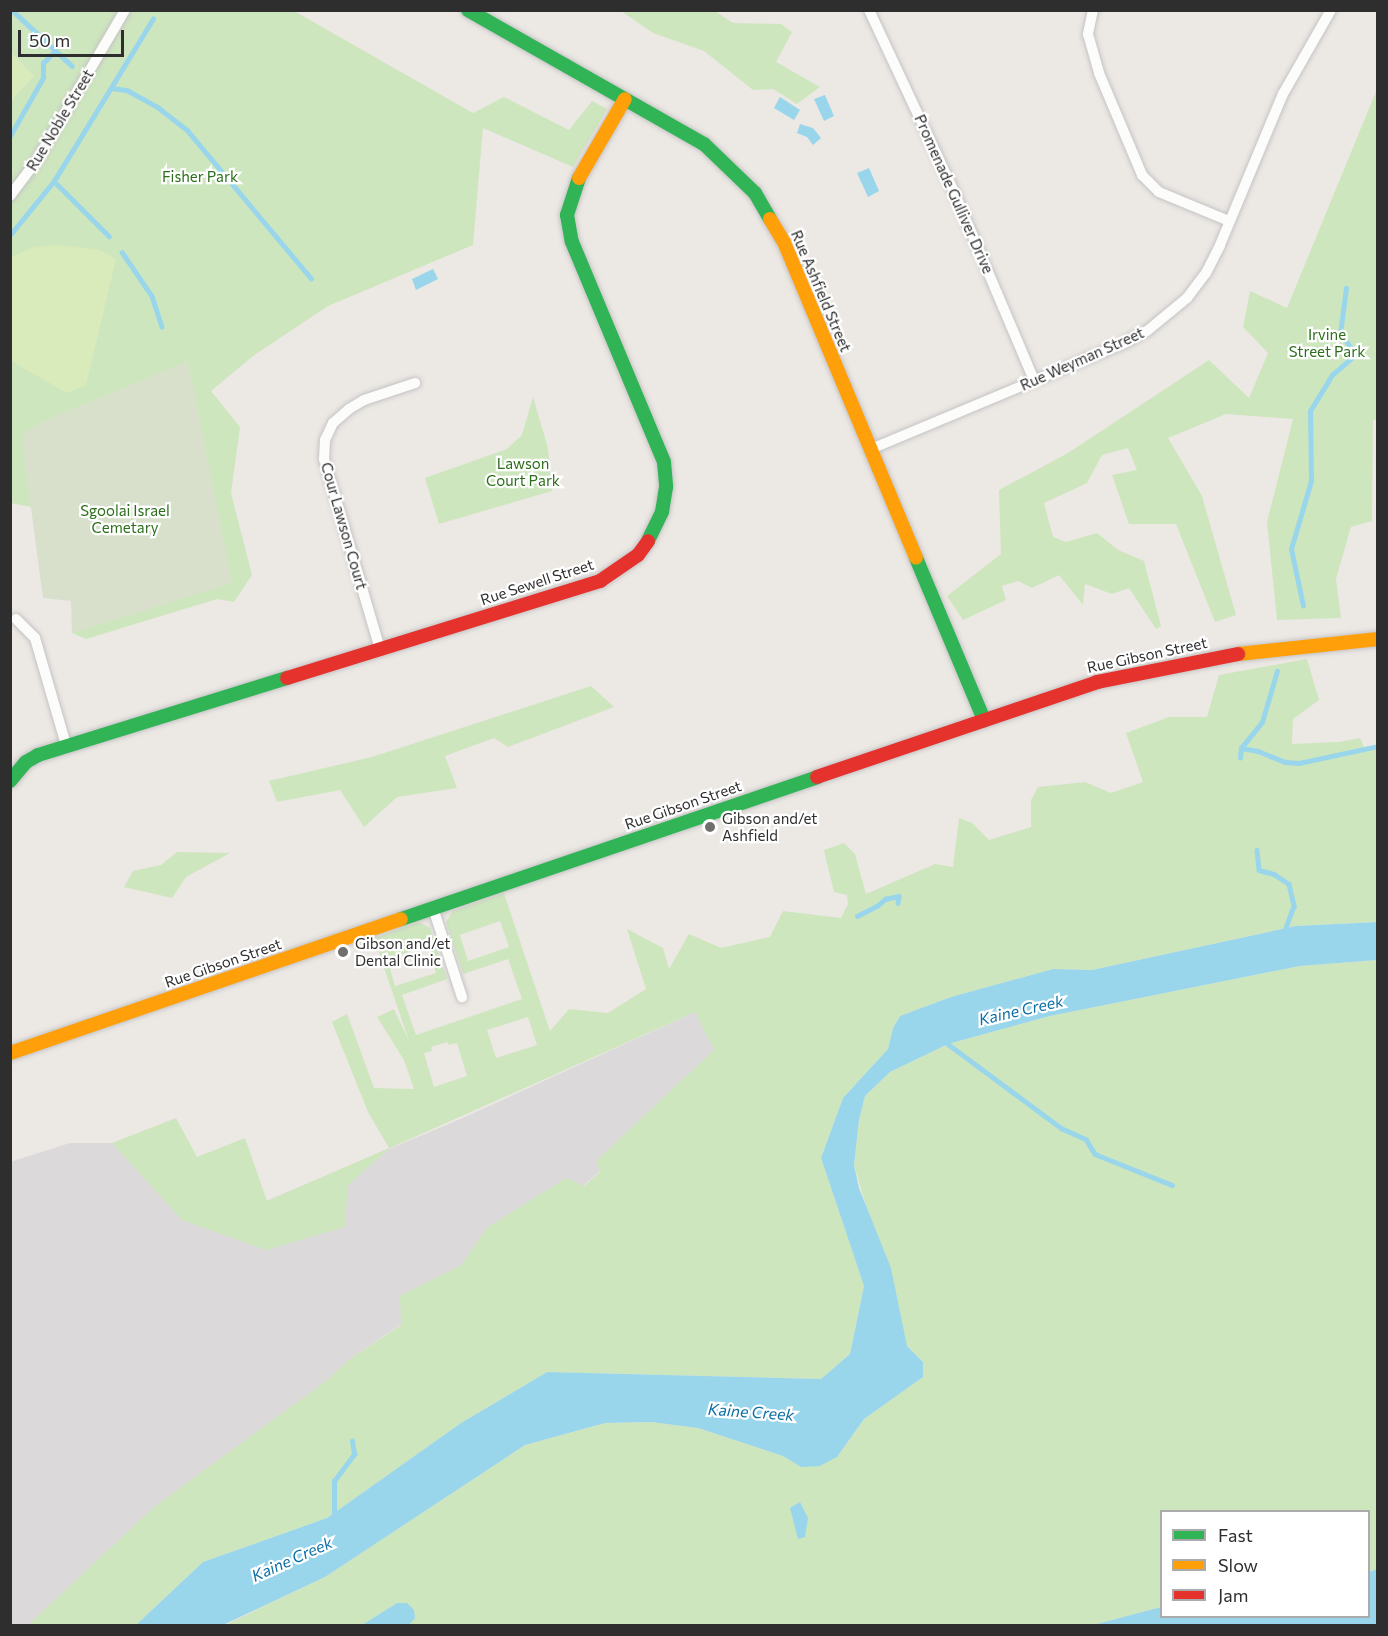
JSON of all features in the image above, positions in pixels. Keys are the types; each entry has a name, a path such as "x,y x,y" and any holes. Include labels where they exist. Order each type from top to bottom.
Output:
{"street":[{"name":"Rue Noble Street","path":"10,196 37,160 125,10"},
{"name":"Rue Ashfield Street","path":"468,10 704,144 755,193 784,242 984,720"},
{"name":"Promenade Gulliver Drive","path":"868,10 955,194 1034,380"},
{"path":"1093,10 1088,34 1099,73 1142,175 1159,192 1229,220"},
{"name":"Rue Weyman Street","path":"871,449 1124,342 1167,316 1187,298 1206,273 1283,94 1331,10"},
{"name":"Rue Sewell Street","path":"10,781 26,762 66,745 600,581 638,555 652,535 662,512 666,487 664,462 568,229 568,201 574,186 625,99"},
{"name":"Cour Lawson Court","path":"380,649 324,459 325,440 333,423 349,409 364,400 415,383"},
{"path":"16,619 35,638 66,745"},
{"name":"Rue Gibson Street","path":"10,1053 1097,681 1199,660 1306,645 1377,639"},
{"path":"433,909 462,997"}],"shaded area":[{"path":"695,1012 721,1058 600,1171 511,1250 351,1358 326,1381 154,1507 28,1626 10,1625 10,1162 70,1143 112,1143 203,1195 266,1201 465,1117"}],"green space":[{"name":"Fisher Park","path":"10,11 294,11 473,113 504,97 569,130 592,101 607,109 573,167 483,128 473,245 328,306 253,356 211,391 240,427 231,493 252,575 234,602 217,599 86,639 72,633 87,610 31,507 11,503"},
{"path":"621,11 715,11 733,23 781,24 792,32 776,62 820,87 797,104 773,89 753,90 704,51 653,33"},
{"path":"10,51 34,76 11,101 10,101"},
{"name":"Irvine Street Park","path":"1377,89 1378,420 1373,420 1372,521 1351,527 1336,579 1341,618 1277,620 1267,522 1293,419 1226,414 1168,438 1202,496 1236,615 1215,622 1176,524 1129,524 1112,475 1137,470 1128,448 1102,455 1087,483 1044,503 1053,537 1066,542 1097,533 1118,550 1144,561 1161,626 1156,629 1129,588 1112,594 1085,584 1083,605 1059,575 1032,588 1018,581 1002,586 1006,600 963,620 947,596 1001,554 999,490 1068,453 1209,360 1249,398 1268,353 1243,327 1250,291 1287,308"},
{"path":"57,245 100,250 116,259 86,385 67,393 11,361 11,257 34,247"},
{"name":"Sgoolai Israel Cemetary","path":"188,361 232,583 72,633 71,601 43,598 22,440 24,434 37,424"},
{"name":"Lawson Court Park","path":"533,397 548,448 552,491 439,524 425,478 507,449 522,435"},
{"path":"1307,659 1319,700 1293,719 1292,744 1339,742 1360,738 1365,749 1377,746 1377,922 1296,926 1092,970 1053,969 951,997 900,1016 893,1028 888,1049 843,1098 821,1158 864,1286 850,1354 821,1379 547,1372 461,1423 327,1518 203,1562 136,1625 27,1626 154,1507 326,1381 351,1358 401,1325 400,1296 461,1265 488,1227 566,1178 584,1186 600,1172 596,1161 714,1050 695,1012 390,1148 348,1185 345,1227 266,1250 182,1220 112,1143 176,1118 197,1157 245,1138 267,1201 389,1148 368,1112 332,1022 347,1014 374,1088 414,1089 404,1060 377,1017 394,1009 409,1041 374,938 419,922 430,928 447,979 402,995 416,1035 522,999 508,959 463,974 446,922 453,911 504,893 550,1031 569,1009 608,1013 646,989 627,929 663,948 669,969 689,934 721,948 770,937 783,911 841,918 848,904 847,895 834,892 824,850 844,843 855,854 866,894 935,864 953,867 959,818 972,823 989,840 1031,827 1031,800 1038,787 1085,782 1111,793 1143,782 1126,733 1169,717 1207,717 1219,675","holes":["500,921 509,947 468,961 460,935","428,946 436,973 395,986 387,959","528,1017 537,1045 496,1058 487,1030","447,1042 449,1045 457,1043 467,1076 434,1087 424,1053 432,1051 431,1047"]},
{"path":"591,686 614,707 508,747 494,738 445,756 457,788 397,797 364,827 340,790 277,802 269,781 372,757"},
{"path":"177,852 230,853 186,877 172,898 124,887 133,871 161,865"},
{"path":"1377,960 1377,1569 1370,1572 1370,1510 1160,1510 1160,1607 1093,1625 399,1626 397,1603 362,1625 223,1626 325,1577 525,1445 605,1423 651,1422 698,1428 783,1456 801,1467 837,1457 864,1419 923,1377 923,1362 907,1346 854,1165 859,1120 865,1096 890,1072 948,1044 1050,1016 1300,966"}],"water":[{"path":"825,95 834,116 824,121 814,99"},
{"path":"780,97 800,110 794,120 774,108"},
{"path":"800,124 813,128 821,138 813,145 807,137 797,133"},
{"path":"869,168 879,191 868,197 857,173"},
{"path":"433,269 438,279 416,290 412,279"},
{"name":"Kaine Creek","path":"1377,922 1377,960 1300,966 1050,1016 948,1044 890,1072 865,1096 859,1120 854,1165 859,1188 891,1268 907,1346 923,1362 923,1377 864,1419 837,1457 820,1466 801,1467 783,1456 698,1428 651,1422 605,1423 525,1445 325,1577 223,1625 136,1625 203,1562 327,1518 461,1423 547,1372 821,1379 850,1354 864,1286 821,1158 843,1098 888,1049 893,1028 900,1016 951,997 1053,969 1092,970 1296,926"},
{"path":"800,1502 808,1518 805,1537 798,1539 790,1508"},
{"path":"1377,1569 1377,1625 1093,1625 1160,1607 1160,1618 1370,1618 1370,1572"},
{"path":"397,1603 407,1603 414,1610 415,1618 409,1625 362,1625"}],"waterway":[{"path":"12,10 72,66"},
{"path":"10,235 54,181 153,19"},
{"path":"10,136 43,78 43,63 55,51"},
{"path":"112,88 127,90 159,108 188,131 311,278"},
{"path":"54,181 109,236"},
{"path":"122,252 152,296 162,326"},
{"path":"1303,606 1291,549 1311,481 1310,411 1332,375 1356,354 1340,334 1346,288"},
{"path":"1240,758 1241,748 1262,722 1277,671"},
{"path":"1241,748 1258,751 1285,762 1299,763 1378,746"},
{"path":"1257,850 1259,870 1274,874 1289,884 1294,906 1286,928"},
{"path":"857,916 877,906 885,899 899,896 898,903"},
{"path":"948,1044 1061,1128 1086,1139 1095,1154 1172,1185"},
{"path":"334,1513 334,1481 354,1454 352,1441"}],"traffic: fast":[{"path":"468,10 704,144 755,193 770,219"},
{"path":"579,178 567,215 572,242 664,462 666,487 662,512 648,541"},
{"path":"916,558 984,720"},
{"path":"10,781 26,762 38,755 287,678"},
{"path":"401,919 817,777"}],"traffic: slow":[{"path":"579,178 625,99"},
{"path":"770,219 784,242 916,558"},
{"path":"1238,654 1378,639"},
{"path":"10,1053 401,919"}],"traffic: jam":[{"path":"287,678 600,581 638,555 648,541"},
{"path":"817,777 1097,682 1238,654"}],"place":[{"name":"Gibson and/et Ashfield","path":"710,827"},
{"name":"Gibson and/et Dental Clinic","path":"343,952"}]}
